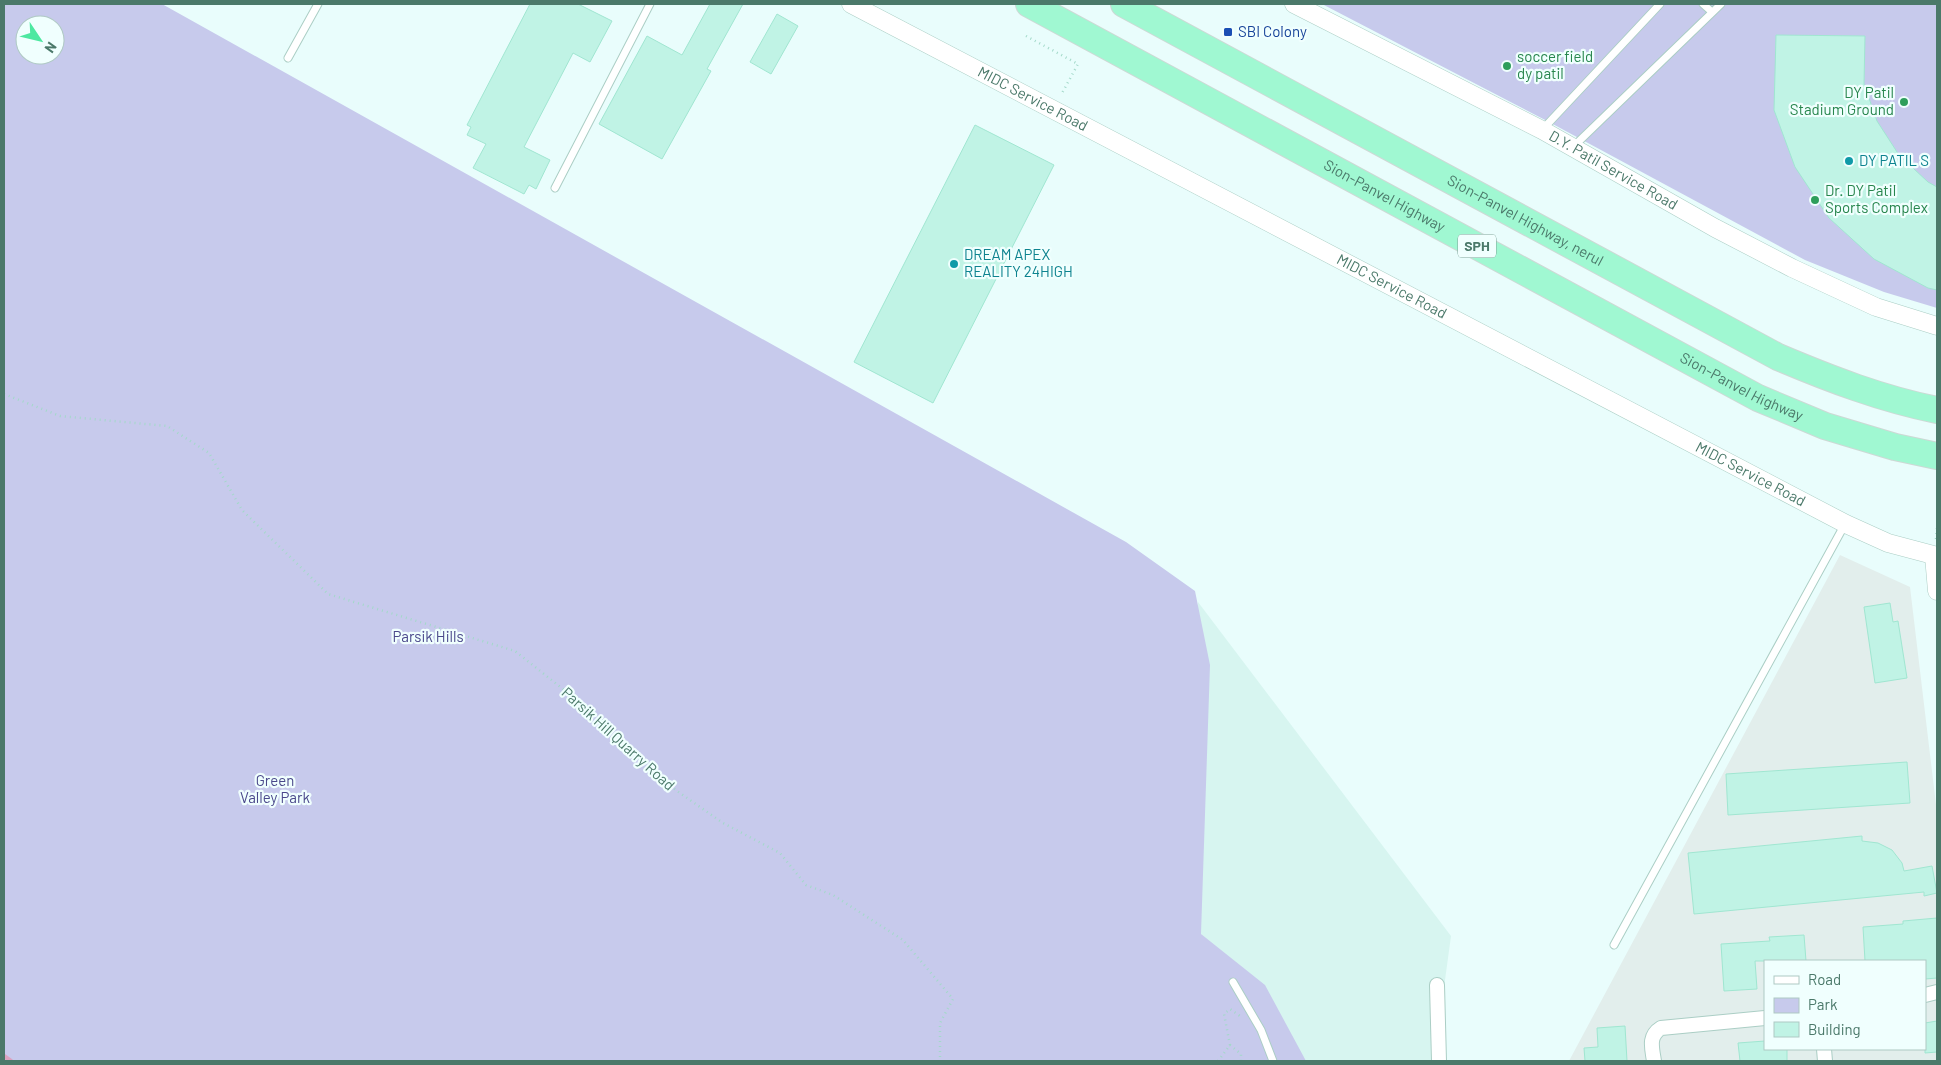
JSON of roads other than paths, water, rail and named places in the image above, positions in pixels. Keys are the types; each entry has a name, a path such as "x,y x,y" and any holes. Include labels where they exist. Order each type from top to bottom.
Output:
{"highway":[{"name":"Sion-Panvel Highway","path":"1029,4 1758,398 1825,426 1894,447 1937,456"},
{"name":"Sion-Panvel Highway, nerul","path":"1124,4 1778,357 1841,384 1906,404 1937,410"}],"street":[{"name":"MIDC Service Road","path":"852,4 1846,524 1888,543 1935,556"},
{"name":"D.Y. Patil Service Road","path":"1294,4 1542,130 1715,228 1792,268 1876,307 1937,326"},
{"path":"1935,556 1937,591"},
{"path":"1437,985 1439,1061"},
{"path":"1654,1061 1651,1040 1655,1032 1661,1028 1764,1018"}],"lane":[{"path":"288,58 318,4"},
{"path":"555,188 650,4"},
{"path":"1542,130 1660,4"},
{"path":"1703,4 1712,12"},
{"path":"1572,147 1721,4"},
{"path":"1614,945 1846,524"},
{"path":"1232,982 1261,1030 1274,1061"}],"waterway":[{"path":"4,1056 11,1061"}],"place":[{"name":"SBI Colony","path":"1228,32"},
{"name":"soccer field dy patil","path":"1507,66"},
{"name":"DY Patil Stadium Ground","path":"1904,102"},
{"name":"DY PATIL S","path":"1849,161"},
{"name":"Dr. DY Patil Sports Complex","path":"1815,200"},
{"name":"DREAM APEX REALITY 24HIGH","path":"954,264"}],"park label":[{"name":"Parsik Hills","path":"428,637"},
{"name":"Green Valley Park","path":"275,790"}]}
